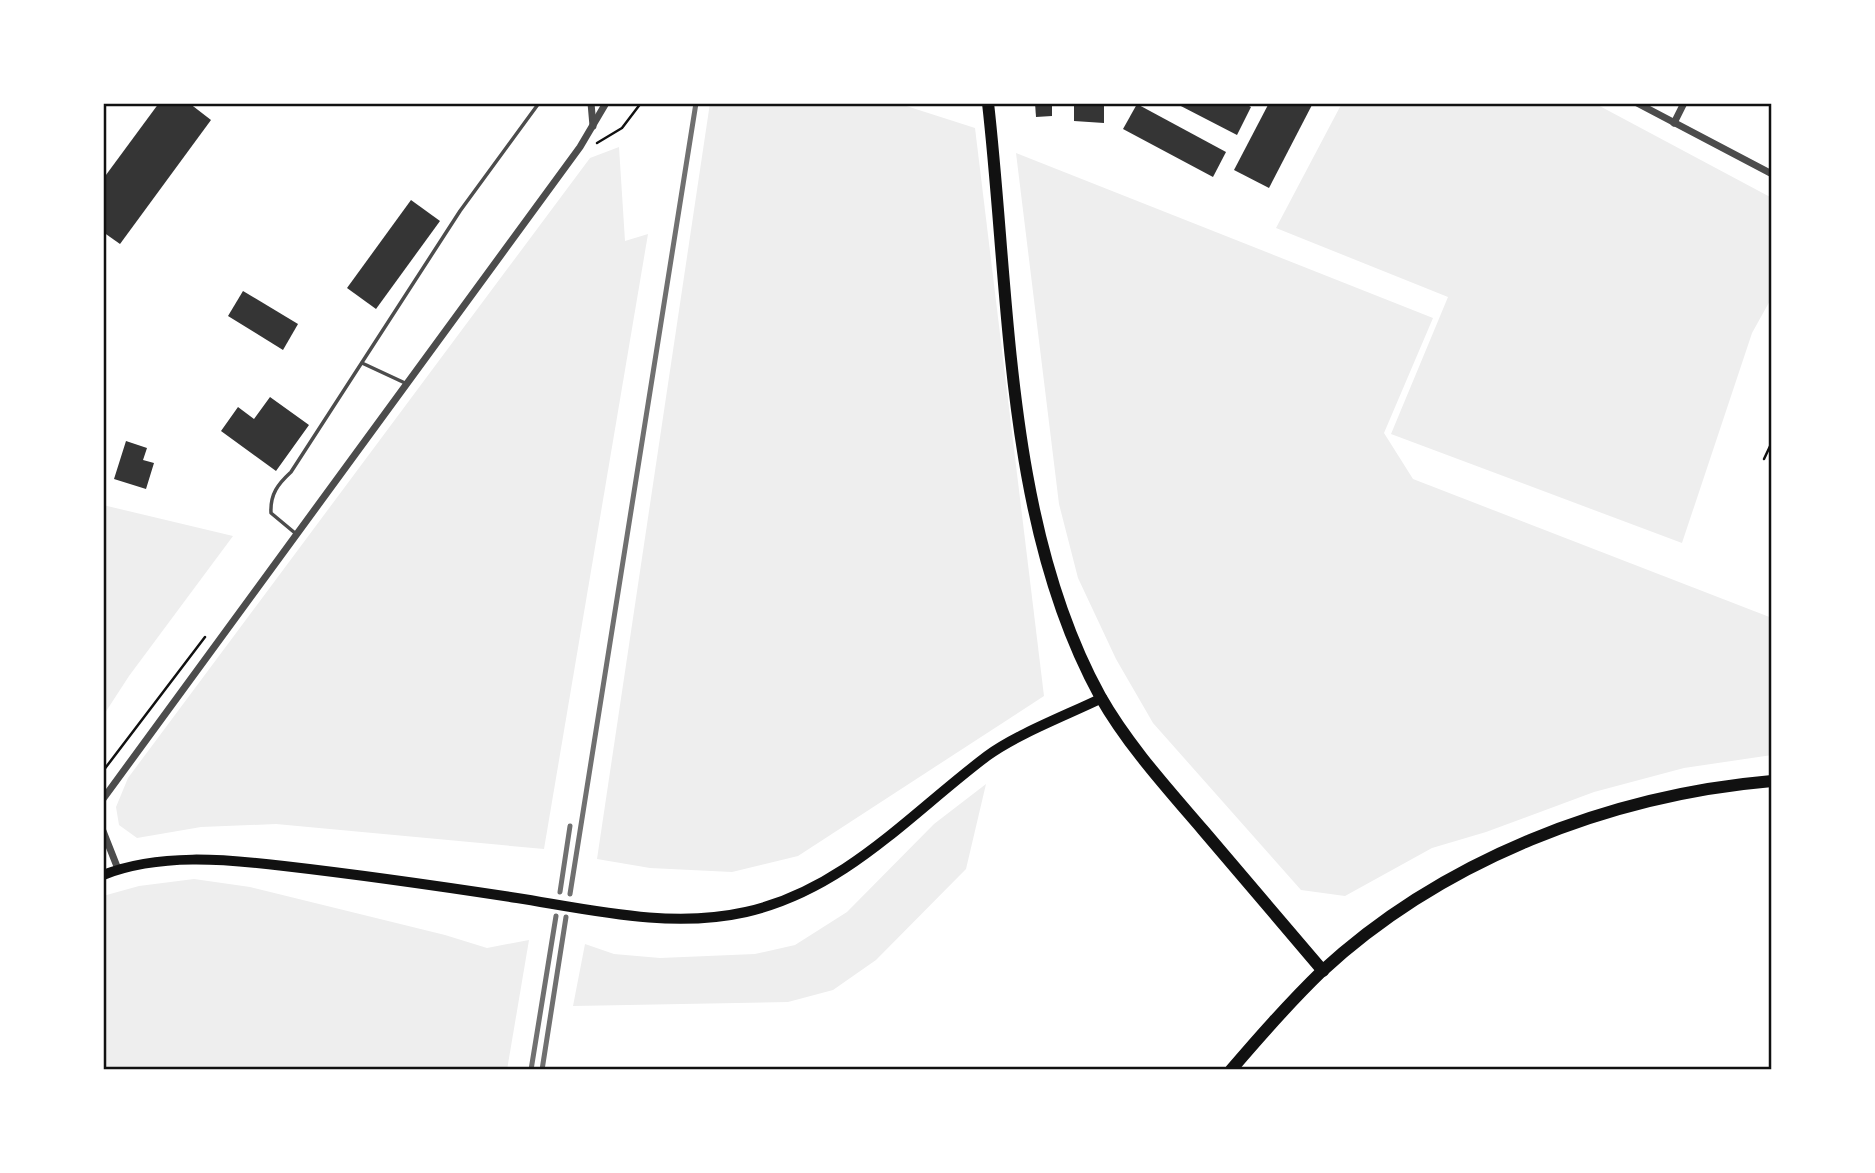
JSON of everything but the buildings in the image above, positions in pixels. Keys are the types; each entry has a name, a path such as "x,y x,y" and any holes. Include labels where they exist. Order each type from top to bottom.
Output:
{"main road":[{"path":"988,103 1017,410 1046,566 1064,619 1102,698 1169,790 1323,971"},
{"path":"103,875 118,869 185,860 243,861 401,879 626,915 706,918 747,912 798,896 850,867 990,754 1102,698"},
{"path":"1231,1070 1263,1032 1323,971 1425,893 1500,853 1593,818 1657,799 1772,781"}],"street":[{"path":"591,103 595,121 592,130"},
{"path":"103,799 295,533 580,147 606,103"},
{"path":"1637,103 1772,174"},
{"path":"1674,123 1684,103"},
{"path":"103,831 118,869"}],"lane":[{"path":"295,533 271,513 270,500 460,211 539,103"},
{"path":"362,363 406,383"}],"path":[{"path":"580,147 604,141 622,128 641,103"},
{"path":"1764,459 1772,442"},
{"path":"103,771 208,634"}],"shaded area":[{"path":"710,103 897,103 975,128 1044,696 798,856 732,872 650,868 597,859"},
{"path":"1342,103 1594,103 1772,198 1772,297 1752,333 1682,543 1391,434 1448,297 1276,228"},
{"path":"619,147 625,241 648,234 544,849 276,824 201,827 137,838 119,825 116,807 128,778 590,158"},
{"path":"1016,153 1433,318 1384,433 1413,479 1772,618 1772,755 1684,768 1594,792 1486,832 1432,848 1345,896 1301,890 1153,723 1116,659 1078,578 1059,504"},
{"path":"103,505 233,536 129,676 103,716"},
{"path":"986,784 966,869 876,960 833,990 788,1002 573,1006 585,944 614,954 660,958 755,954 795,945 847,912 934,824"},
{"path":"194,879 250,887 445,935 487,948 529,940 507,1070 103,1070 103,896 139,886"}],"railway":[{"path":"570,894 696,103"},
{"path":"560,892 570,826"},
{"path":"531,1070 556,916"},
{"path":"542,1070 566,917"}]}
